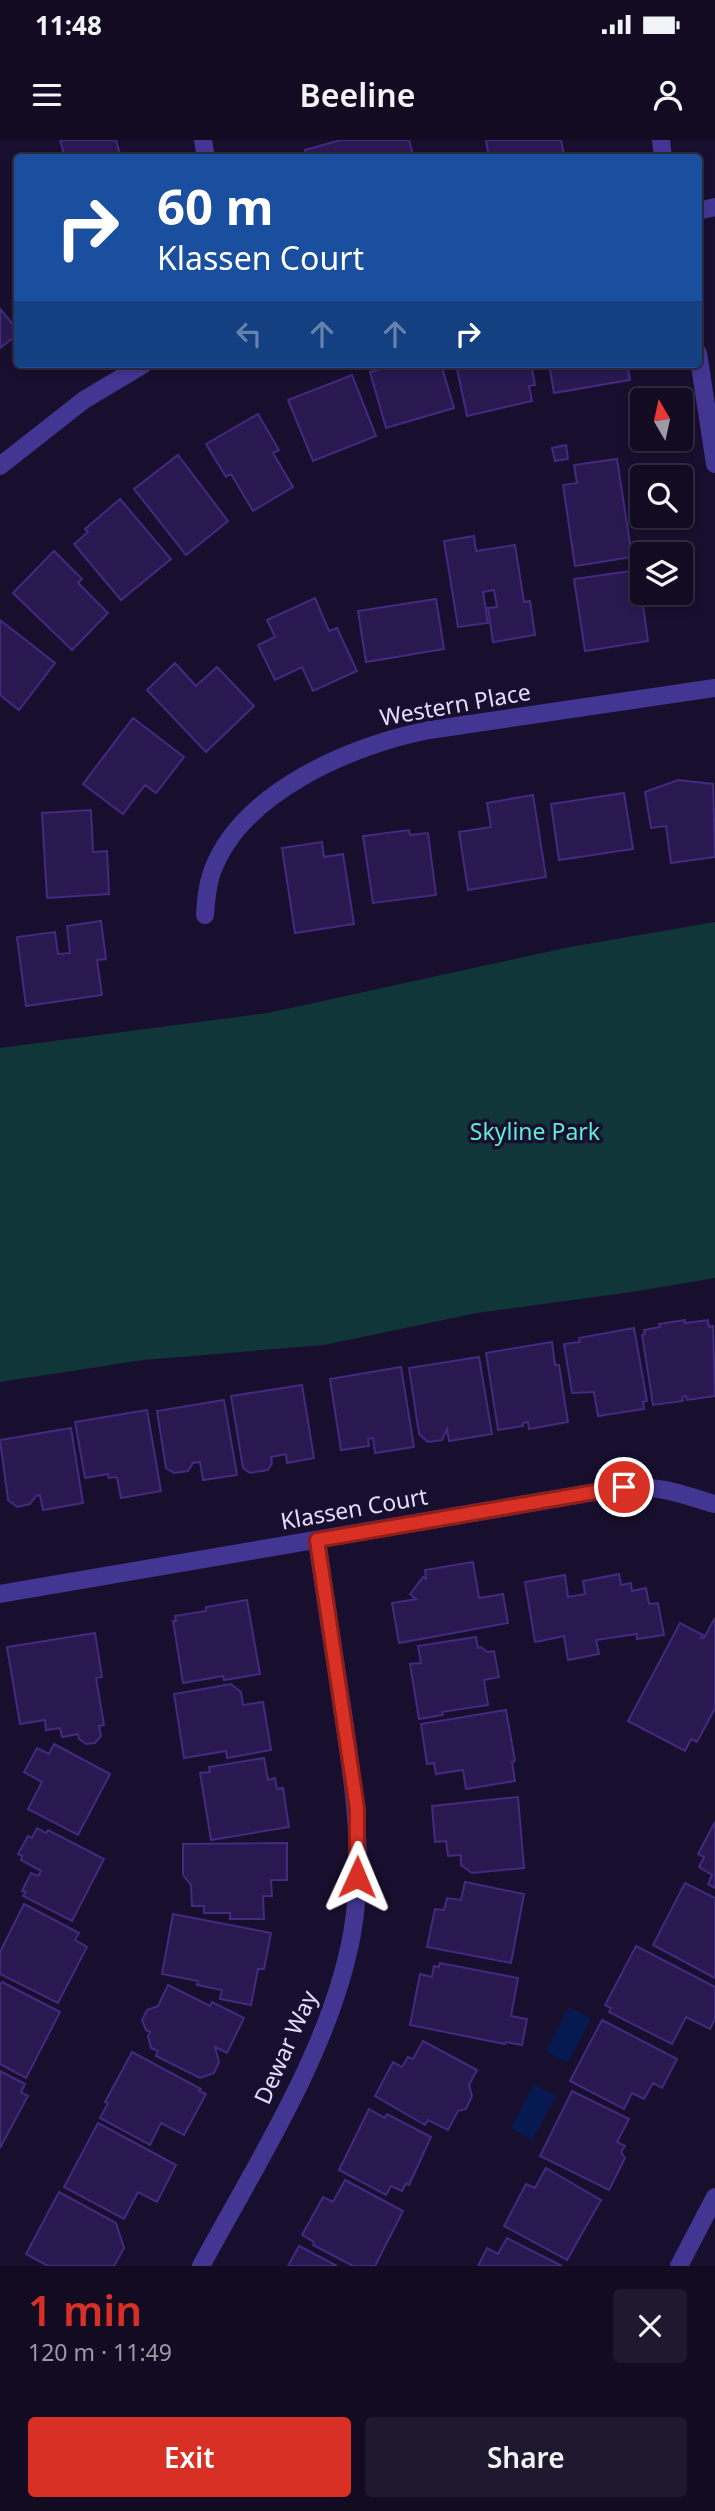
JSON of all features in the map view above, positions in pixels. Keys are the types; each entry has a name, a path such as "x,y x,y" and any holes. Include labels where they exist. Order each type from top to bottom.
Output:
{"street":[{"path":"0,466 84,400 137,368"},
{"path":"700,368 715,464"},
{"name":"Western Place","path":"205,915 212,873 230,839 275,795 344,755 386,739 442,728 715,688"},
{"name":"Klassen Court","path":"0,1594 624,1487 648,1485 714,1504"},
{"name":"Dewar Way","path":"201,2266 323,2034 339,1987 352,1934 358,1855 357,1809 317,1540"},
{"path":"679,2266 715,2197"}],"green space":[{"name":"Skyline Park","path":"715,922 715,1278 477,1313 324,1345 143,1360 0,1382 0,1048 268,1013 570,947"}],"shaded area":[{"path":"569,2007 591,2019 567,2063 546,2051"},
{"path":"534,2084 556,2096 532,2140 511,2128"}],"building":[{"path":"60,140 116,140 120,154 64,154"},
{"path":"341,140 409,140 413,154 306,154 305,150"},
{"path":"486,140 561,140 564,154 488,154"},
{"path":"0,309 14,325 14,337 0,348"},
{"path":"384,368 442,368 454,408 386,428 370,372"},
{"path":"457,368 532,368 535,385 529,386 532,401 467,416"},
{"path":"550,368 628,368 630,380 554,393"},
{"path":"352,375 376,436 313,461 288,400"},
{"path":"258,414 279,450 273,453 293,487 253,511 231,474 226,477 206,444"},
{"path":"566,445 568,459 555,461 552,448"},
{"path":"178,455 228,521 186,555 134,489"},
{"path":"617,459 630,557 575,566 563,485 577,483 574,465"},
{"path":"120,499 171,559 121,600 74,544 88,532 85,529"},
{"path":"474,536 476,551 515,545 524,602 530,601 535,635 493,642 488,608 497,607 494,590 483,592 488,623 458,627 444,541"},
{"path":"54,551 82,579 78,583 108,613 72,650 13,593"},
{"path":"630,571 630,605 643,605 648,641 585,651 574,579"},
{"path":"315,598 329,631 337,628 357,671 313,691 302,667 275,680 258,645 275,637 267,620"},
{"path":"436,599 444,649 366,662 358,611"},
{"path":"0,620 55,663 19,710 0,695"},
{"path":"175,663 196,686 217,667 254,706 206,752 147,690"},
{"path":"133,718 184,757 156,793 145,785 123,814 83,784"},
{"path":"678,780 713,784 715,857 671,863 666,826 651,828 645,792"},
{"path":"624,793 633,849 559,860 551,804"},
{"path":"533,795 546,877 468,890 459,832 491,827 487,803"},
{"path":"91,810 93,852 107,851 109,894 47,898 42,813"},
{"path":"409,830 410,835 428,833 436,895 373,903 363,836"},
{"path":"322,842 324,857 343,854 354,924 295,933 282,848"},
{"path":"101,921 106,959 97,960 102,995 26,1006 17,937 55,932 58,954 70,953 67,926"},
{"path":"685,1320 685,1323 708,1320 709,1327 713,1326 715,1396 687,1400 686,1396 682,1397 683,1401 653,1405 642,1335 645,1334 644,1330 660,1327 659,1324"},
{"path":"634,1328 647,1401 643,1402 644,1409 598,1416 594,1392 572,1393 564,1344 580,1342 579,1338"},
{"path":"552,1342 555,1365 559,1365 568,1422 529,1429 528,1422 523,1423 523,1426 498,1430 486,1353"},
{"path":"479,1357 492,1434 449,1441 447,1429 442,1440 428,1442 419,1434 409,1368"},
{"path":"401,1367 414,1447 375,1453 373,1438 368,1439 369,1446 341,1450 330,1379"},
{"path":"302,1385 314,1458 287,1463 286,1454 271,1457 272,1463 268,1470 250,1473 243,1468 231,1396"},
{"path":"224,1400 237,1475 203,1480 200,1462 193,1463 188,1471 174,1473 166,1468 157,1411"},
{"path":"147,1410 161,1491 121,1498 117,1477 109,1478 108,1474 85,1478 75,1422"},
{"path":"71,1428 83,1503 43,1510 40,1495 30,1504 17,1507 8,1500 0,1440"},
{"path":"473,1562 479,1598 503,1594 508,1623 399,1643 392,1603 416,1599 410,1594 423,1577 426,1579 425,1570"},
{"path":"619,1574 621,1585 631,1583 632,1591 646,1588 649,1604 658,1603 664,1635 637,1639 637,1634 596,1640 599,1654 568,1660 564,1636 535,1642 525,1582 565,1575 568,1597 585,1594 583,1581"},
{"path":"247,1600 260,1674 224,1680 223,1676 183,1683 173,1621 176,1621 175,1616"},
{"path":"715,1618 715,1708 697,1742 691,1739 685,1751 628,1721 680,1623 704,1638"},
{"path":"95,1633 102,1677 96,1678 104,1725 99,1726 101,1736 95,1743 86,1744 79,1739 78,1734 62,1737 60,1728 46,1730 45,1720 20,1724 7,1647"},
{"path":"476,1637 478,1648 481,1647 487,1652 494,1651 499,1677 484,1680 488,1705 442,1712 443,1715 419,1719 410,1664 421,1663 418,1646"},
{"path":"231,1684 241,1692 243,1705 263,1702 271,1750 227,1758 226,1751 184,1758 174,1694"},
{"path":"506,1710 515,1761 512,1762 515,1781 466,1789 463,1770 436,1774 434,1763 427,1764 421,1724"},
{"path":"54,1744 110,1774 78,1835 28,1809 42,1782 24,1772 37,1748 49,1754"},
{"path":"264,1758 268,1780 275,1778 277,1789 283,1788 289,1827 211,1840 200,1773 210,1772 209,1767"},
{"path":"518,1797 524,1868 472,1873 461,1865 461,1855 448,1856 446,1841 435,1842 432,1806"},
{"path":"715,1822 715,1888 708,1884 712,1875 699,1867 704,1857 698,1854"},
{"path":"37,1828 46,1833 48,1830 104,1859 72,1921 23,1896 26,1892 22,1891 31,1873 38,1876 41,1871 21,1860 22,1856 18,1854 28,1836 32,1838"},
{"path":"287,1843 287,1880 271,1880 272,1896 263,1896 264,1919 230,1919 230,1913 204,1913 204,1906 192,1906 191,1885 183,1875 183,1844"},
{"path":"465,1882 524,1894 511,1963 427,1947 435,1909 444,1910 447,1898 461,1900"},
{"path":"685,1883 715,1898 715,1978 653,1945"},
{"path":"24,1904 79,1933 75,1940 87,1947 58,2003 0,1974 0,1952"},
{"path":"173,1914 271,1933 264,1969 258,1969 251,2005 220,1999 222,1990 197,1985 198,1981 162,1974"},
{"path":"636,1946 715,1987 715,2019 710,2029 686,2017 672,2044 609,2012 611,2008 605,2005"},
{"path":"440,1963 518,1978 511,2016 527,2019 522,2045 410,2025 420,1974 432,1977 434,1966 439,1967"},
{"path":"2,1982 60,2012 26,2078 0,2064"},
{"path":"168,1985 210,2006 212,2002 244,2018 227,2053 215,2047 219,2062 214,2073 200,2078 156,2056 158,2051 151,2048 148,2036 150,2032 146,2030 142,2020 147,2010 158,2006"},
{"path":"602,2020 677,2059 662,2088 653,2083 644,2099 632,2093 624,2109 570,2081"},
{"path":"423,2041 477,2070 469,2085 472,2096 466,2109 458,2111 448,2130 428,2120 425,2125 375,2096 393,2062 402,2067 408,2057 413,2059"},
{"path":"132,2052 206,2094 184,2135 161,2123 150,2145 100,2118 108,2103 105,2102"},
{"path":"0,2071 25,2084 21,2092 28,2096 0,2148"},
{"path":"572,2091 629,2119 617,2142 625,2146 621,2152 625,2158 609,2190 540,2156"},
{"path":"369,2109 385,2118 387,2114 431,2137 409,2185 406,2183 402,2191 391,2186 386,2195 339,2170"},
{"path":"98,2123 176,2165 157,2202 138,2192 124,2219 64,2187"},
{"path":"546,2168 601,2200 567,2260 504,2226 526,2184 535,2188"},
{"path":"345,2180 403,2211 375,2266 353,2266 313,2245 314,2242 302,2235 323,2197 333,2202"},
{"path":"59,2192 116,2223 124,2248 114,2266 48,2266 26,2254"},
{"path":"507,2238 562,2266 478,2266 487,2248 498,2254"},
{"path":"299,2246 337,2266 288,2266"}],"route":[{"path":"357,1877 357,1809 317,1540 624,1487"}]}
